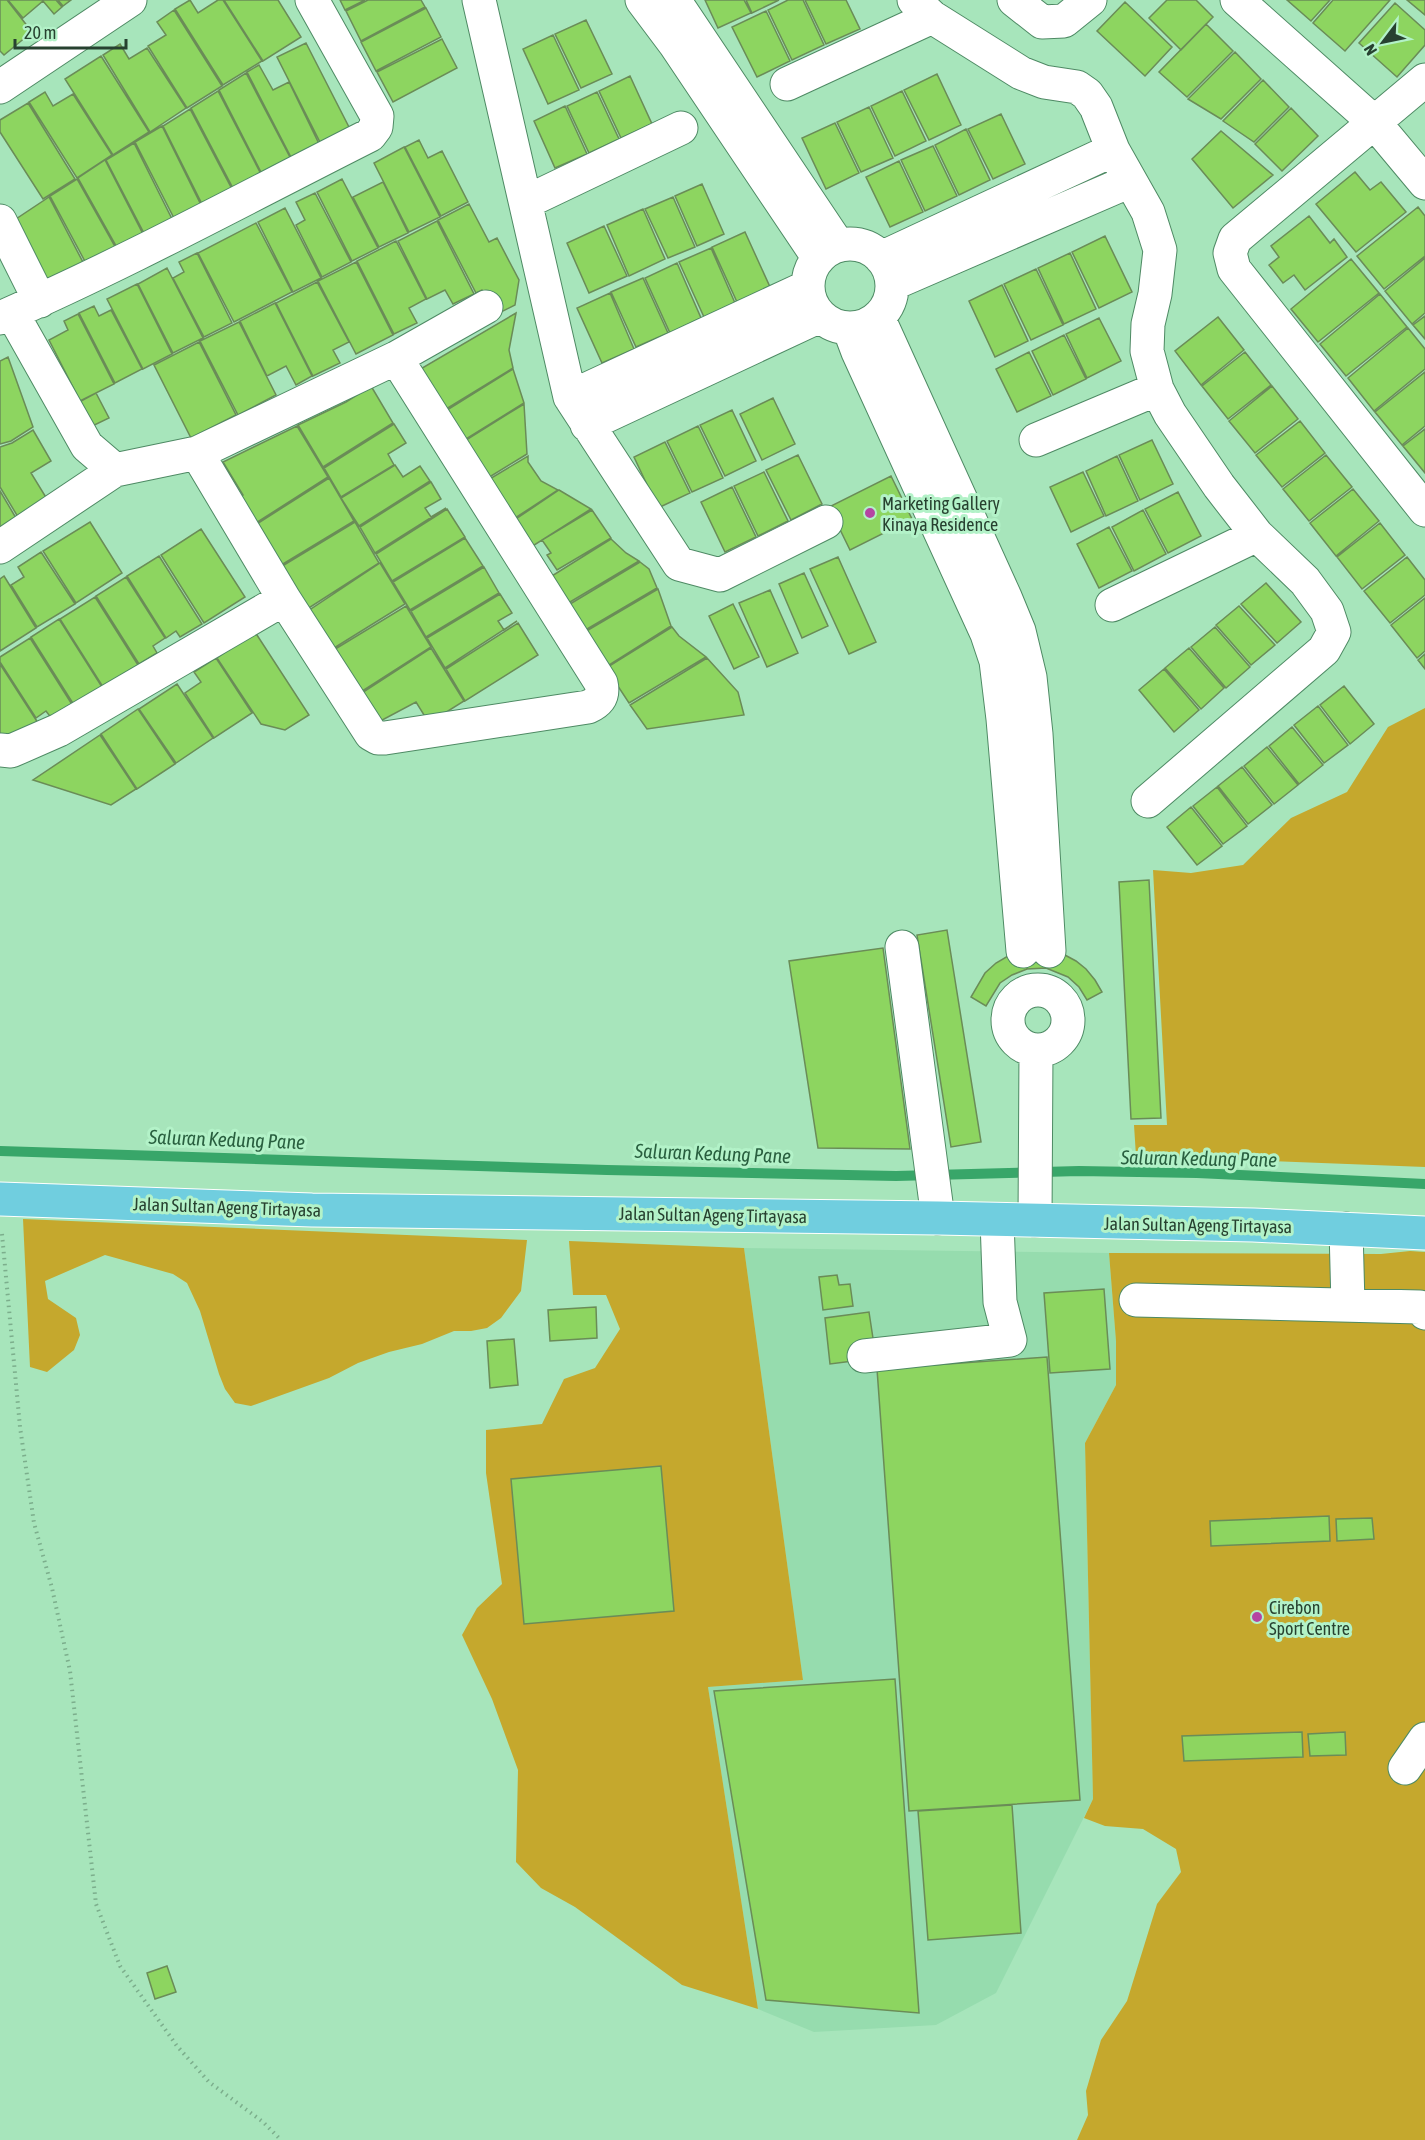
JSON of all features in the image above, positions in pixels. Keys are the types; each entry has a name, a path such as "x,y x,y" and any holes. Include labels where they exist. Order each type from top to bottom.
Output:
{"main road":[{"name":"Jalan Sultan Ageng Tirtayasa","path":"2,1199 312,1210 937,1209 997,1221 1035,1208 1425,1233"}],"street":[{"path":"0,87 130,0"},
{"path":"17,311 370,135 376,127 376,116 312,0"},
{"path":"642,0 675,44 838,308 1005,597 1019,631 1030,677 1036,734 1037,961 1008,1014 1008,1026 1016,1041 1025,1048 1036,1051 1053,1047 1062,1039 1067,1029 1067,1011 1037,961 996,662 987,634 892,452 838,308 674,0"},
{"path":"1014,0 1042,22 1064,21 1090,0"},
{"path":"1237,0 1374,122 1425,183"},
{"path":"485,3 562,372 570,398 587,425 679,564 720,575 826,522"},
{"path":"787,84 923,9 1021,74 1044,82 1077,87 1087,94 1096,107 1113,150 1148,212 1160,250 1155,294 1148,324 1147,351 1157,389 1170,414 1219,486 1257,535 1305,581 1327,611 1334,632 1324,650 1148,801"},
{"path":"1425,80 1235,239 1230,253 1234,269 1425,510"},
{"path":"526,201 681,128"},
{"path":"886,271 1113,150"},
{"path":"886,271 1130,181"},
{"path":"0,220 17,311 87,447 115,470"},
{"path":"570,398 838,308 888,302 886,271 866,247 858,244 838,308 587,425"},
{"path":"0,547 115,470 197,453 396,358 486,307"},
{"path":"197,453 284,599 371,734 378,738 385,738 588,707 597,703 602,696 601,683 396,358"},
{"path":"1036,440 1157,389"},
{"path":"1112,605 1257,535"},
{"path":"0,750 10,751 59,730 284,599"},
{"path":"902,947 937,1209"},
{"path":"1035,1208 1036,1051"},
{"path":"864,1356 1010,1340 1000,1302 997,1221"},
{"path":"1346,1229 1348,1305"},
{"path":"1136,1300 1420,1307 1425,1313"},
{"path":"1405,1768 1425,1739"}],"path":[{"path":"2,1199 2,1234 20,1427 34,1523 52,1588 70,1671 96,1904 120,1966 177,2046 209,2082 263,2122 281,2140"}],"shaded area":[{"path":"1425,708 1425,1167 1136,1156 1134,1125 1167,1125 1153,870 1191,873 1243,865 1291,818 1347,792 1388,727"},
{"path":"23,1219 527,1240 521,1291 501,1318 487,1328 454,1331 422,1344 389,1352 358,1363 329,1378 251,1406 235,1403 225,1389 200,1311 187,1283 173,1274 105,1255 45,1281 48,1299 76,1318 80,1335 74,1350 47,1372 30,1367"},
{"path":"569,1241 744,1248 803,1680 708,1687 758,2009 682,1985 575,1907 541,1888 516,1862 518,1770 492,1699 462,1635 477,1608 502,1584 486,1473 486,1430 542,1424 564,1379 595,1368 620,1329 606,1295 573,1295"},
{"path":"744,1248 1109,1253 1116,1341 1116,1385 1085,1443 1093,1799 996,1993 936,2025 814,2032 758,2009 708,1687 803,1680"},
{"name":"Cirebon Sport Centre","path":"1425,1252 1425,2140 1077,2140 1088,2115 1086,2091 1101,2040 1127,2001 1157,1904 1181,1872 1176,1849 1143,1829 1105,1826 1084,1818 1093,1799 1085,1443 1116,1385 1116,1341 1109,1253 1381,1254"}],"building":[{"path":"0,0 7,0 32,32 4,55 0,51"},
{"path":"8,0 56,0 62,7 54,14 43,1 23,18"},
{"path":"58,0 71,0 63,6"},
{"path":"190,0 198,13 218,0 223,0 262,61 223,85 175,9"},
{"path":"224,0 278,0 301,37 263,61"},
{"path":"340,0 365,0 345,10"},
{"path":"368,0 421,0 425,7 361,41 346,11"},
{"path":"705,0 744,0 751,13 718,28"},
{"path":"746,0 779,0 752,13"},
{"path":"788,0 803,0 824,45 792,60 768,10"},
{"path":"805,0 846,0 860,29 826,44"},
{"path":"1167,0 1196,0 1213,17 1181,50 1149,18"},
{"path":"1287,0 1330,0 1311,21"},
{"path":"1333,0 1390,0 1345,51 1313,23"},
{"path":"1407,0 1425,0 1425,15"},
{"path":"1125,2 1172,47 1145,76 1097,31"},
{"path":"1395,3 1425,30 1425,45 1397,77 1359,43"},
{"path":"426,8 441,37 376,71 361,42"},
{"path":"174,10 222,86 187,108 148,46 166,35 157,22"},
{"path":"766,11 790,61 757,77 732,27"},
{"path":"586,20 612,74 581,88 555,34"},
{"path":"1206,24 1233,51 1187,97 1159,72"},
{"path":"553,35 579,90 548,104 523,49"},
{"path":"442,39 457,68 393,102 377,72"},
{"path":"306,43 352,133 323,148 277,57"},
{"path":"120,44 129,59 147,48 186,108 150,132 103,55"},
{"path":"1235,52 1261,79 1221,119 1188,99"},
{"path":"101,56 149,132 113,155 65,79"},
{"path":"259,65 273,90 289,82 321,148 294,163 247,72"},
{"path":"246,73 293,163 264,178 219,90"},
{"path":"937,74 961,125 929,140 904,90"},
{"path":"630,76 652,124 621,138 599,91"},
{"path":"1263,80 1289,107 1254,142 1223,121"},
{"path":"218,91 263,178 235,192 191,108"},
{"path":"902,91 926,141 895,156 871,106"},
{"path":"45,92 53,106 73,94 112,155 77,178 29,102"},
{"path":"597,92 619,139 589,153 567,106"},
{"path":"28,103 75,179 43,199 0,132 0,120"},
{"path":"565,106 587,154 555,168 534,121"},
{"path":"869,107 893,158 861,172 837,122"},
{"path":"1291,108 1318,136 1282,171 1255,144"},
{"path":"190,109 234,193 204,208 163,126"},
{"path":"1001,114 1025,164 993,179 968,129"},
{"path":"835,123 859,173 826,189 802,138"},
{"path":"162,126 203,209 176,222 135,142"},
{"path":"966,129 990,180 959,195 935,145"},
{"path":"1221,131 1273,175 1233,208 1192,159"},
{"path":"419,140 428,158 442,151 468,202 441,216 405,147"},
{"path":"134,143 174,223 146,237 106,160"},
{"path":"933,146 957,196 925,211 901,160"},
{"path":"404,147 440,217 409,232 374,163"},
{"path":"105,160 145,238 119,251 78,178"},
{"path":"899,161 923,212 890,227 866,177"},
{"path":"1355,172 1370,190 1381,182 1406,212 1356,252 1316,204"},
{"path":"77,179 118,252 88,267 50,196"},
{"path":"342,179 378,248 352,261 317,192"},
{"path":"383,182 408,233 379,247 353,197"},
{"path":"702,184 724,234 697,246 675,196"},
{"path":"315,193 351,262 322,277 296,225 305,220 296,202"},
{"path":"49,197 86,268 47,287 13,221"},
{"path":"673,197 695,247 668,258 645,209"},
{"path":"469,204 489,242 497,238 519,280 515,305 495,315 482,290 476,293 438,220"},
{"path":"1418,207 1425,216 1425,256 1384,289 1357,256"},
{"path":"285,208 321,278 293,292 258,222"},
{"path":"643,209 665,259 629,276 607,225"},
{"path":"1309,216 1330,243 1334,239 1347,257 1305,290 1294,275 1283,283 1269,265 1279,257 1271,246"},
{"path":"437,221 474,294 453,304 445,290 427,299 398,241"},
{"path":"256,223 292,292 234,322 198,253"},
{"path":"604,226 627,276 589,293 567,243"},
{"path":"745,232 770,287 737,302 712,247"},
{"path":"1105,236 1132,292 1099,308 1072,252"},
{"path":"396,241 426,299 409,308 417,323 394,334 357,261"},
{"path":"711,248 735,303 704,317 679,262"},
{"path":"197,253 232,323 204,337 173,278 184,272 179,262"},
{"path":"1070,253 1096,309 1064,324 1038,268"},
{"path":"1425,258 1425,313 1412,324 1385,291"},
{"path":"1351,259 1379,293 1318,342 1291,309"},
{"path":"356,262 393,335 356,354 318,281"},
{"path":"677,263 701,318 670,333 645,278"},
{"path":"167,268 203,338 173,353 138,284"},
{"path":"1036,269 1063,325 1031,340 1004,284"},
{"path":"643,278 668,333 636,347 611,292"},
{"path":"317,282 349,342 333,350 340,363 313,376 276,303"},
{"path":"137,284 172,354 143,369 107,299"},
{"path":"1002,285 1028,341 995,357 969,301"},
{"path":"610,293 634,349 602,363 577,308"},
{"path":"1380,294 1407,327 1346,376 1320,344"},
{"path":"275,303 312,376 296,385 286,366 267,376 240,321"},
{"path":"94,306 99,316 111,310 142,369 115,383 79,313"},
{"path":"516,313 509,350 513,368 438,414 412,374"},
{"path":"78,314 114,384 80,401 49,340 68,330 64,321"},
{"path":"1425,316 1425,339 1413,325"},
{"path":"1218,317 1244,350 1201,385 1175,351"},
{"path":"1099,318 1121,361 1087,378 1066,334"},
{"path":"239,322 276,395 238,415 200,341"},
{"path":"1408,328 1425,349 1425,369 1374,411 1348,378"},
{"path":"1064,335 1086,379 1053,395 1032,351"},
{"path":"199,342 236,415 191,438 154,365"},
{"path":"1029,352 1051,396 1017,412 996,369"},
{"path":"1245,352 1271,385 1228,419 1202,386"},
{"path":"8,357 33,427 11,441 0,444 0,361"},
{"path":"513,369 524,403 458,444 439,415"},
{"path":"1425,372 1425,426 1402,445 1375,412"},
{"path":"371,386 393,423 323,467 298,425 346,402"},
{"path":"1272,386 1298,419 1255,453 1229,421"},
{"path":"96,393 109,418 80,432 68,408"},
{"path":"773,398 795,444 762,460 740,414"},
{"path":"524,404 527,454 483,481 458,445"},
{"path":"732,410 756,461 725,476 700,425"},
{"path":"1300,421 1325,453 1282,487 1256,455"},
{"path":"394,424 406,443 388,454 394,465 341,497 324,468"},
{"path":"297,426 328,477 248,528 232,502 243,495 223,462"},
{"path":"698,426 723,478 692,492 667,441"},
{"path":"1425,429 1425,473 1403,446"},
{"path":"33,430 51,461 31,473 47,499 18,517 0,487 0,447 12,443"},
{"path":"1152,440 1173,484 1140,500 1119,455"},
{"path":"665,442 690,493 658,508 634,457"},
{"path":"798,455 822,504 791,520 766,470"},
{"path":"1326,455 1352,487 1309,521 1283,489"},
{"path":"528,456 528,462 541,481 558,490 509,522 483,483"},
{"path":"1117,456 1138,501 1106,516 1086,471"},
{"path":"395,465 403,477 420,466 430,481 359,526 341,498"},
{"path":"764,472 788,521 758,536 734,486"},
{"path":"1083,472 1104,516 1071,532 1050,487"},
{"name":"Marketing Gallery Kinaya Residence","path":"891,476 912,519 850,550 829,507"},
{"path":"329,478 354,521 273,570 249,529"},
{"path":"431,482 441,499 425,508 431,517 446,508 375,553 360,527"},
{"path":"732,487 756,537 725,552 701,502"},
{"path":"1353,489 1379,521 1336,556 1310,523"},
{"path":"559,490 591,509 528,549 510,523"},
{"path":"0,491 16,518 0,528"},
{"path":"1178,492 1201,536 1168,553 1145,509"},
{"path":"447,509 465,537 392,581 376,554"},
{"path":"592,510 611,538 557,570 547,555 551,553 542,540"},
{"path":"1143,510 1166,554 1134,571 1112,527"},
{"path":"90,522 122,573 76,603 43,551"},
{"path":"355,522 379,563 301,613 274,571"},
{"path":"1380,523 1405,555 1362,589 1337,557"},
{"path":"1109,527 1132,571 1099,588 1077,544"},
{"path":"201,529 245,597 204,623 161,555"},
{"path":"465,538 483,566 410,610 393,582"},
{"path":"611,539 639,561 565,605 547,579"},
{"path":"41,552 75,604 37,627 11,585 24,577 18,567"},
{"path":"159,556 202,624 180,637 176,631 166,638 127,576"},
{"path":"838,557 876,642 849,654 810,569"},
{"path":"1407,557 1425,580 1425,595 1390,623 1364,591"},
{"path":"640,562 649,569 657,588 582,632 565,607"},
{"path":"380,563 405,604 326,653 302,615"},
{"path":"484,567 499,593 426,637 411,611"},
{"path":"804,573 828,626 802,638 779,584"},
{"path":"4,576 36,628 0,651 0,579"},
{"path":"126,577 165,638 153,646 157,653 139,664 96,596"},
{"path":"1266,583 1301,622 1277,643 1241,604"},
{"path":"658,589 671,626 606,667 583,633"},
{"path":"770,590 798,653 767,667 739,603"},
{"path":"500,594 512,613 498,621 504,630 445,668 427,638"},
{"path":"95,597 138,665 103,687 60,619"},
{"path":"1425,598 1425,651 1417,658 1391,625"},
{"path":"733,604 759,657 734,669 709,616"},
{"path":"406,606 431,647 353,697 327,654"},
{"path":"1239,606 1275,645 1251,665 1216,625"},
{"path":"59,619 102,687 74,705 31,637"},
{"path":"518,623 538,655 465,701 446,669"},
{"path":"672,627 679,636 706,657 629,703 606,668"},
{"path":"1215,627 1250,667 1226,688 1191,647"},
{"path":"255,632 309,715 285,730 261,724 217,658"},
{"path":"30,638 73,706 52,719 46,711 36,718 0,662 0,657"},
{"path":"431,648 464,701 429,723 416,702 371,726 354,698"},
{"path":"1189,648 1224,688 1201,709 1165,668"},
{"path":"1425,654 1425,669 1418,660"},
{"path":"216,658 252,713 214,738 185,693 201,682 194,672"},
{"path":"707,658 738,692 744,715 647,729 630,705"},
{"path":"0,664 40,726 0,742"},
{"path":"1164,669 1199,710 1174,732 1139,690"},
{"path":"177,684 213,738 176,763 139,709"},
{"path":"1344,686 1374,724 1350,744 1320,705"},
{"path":"1318,706 1348,745 1324,763 1294,725"},
{"path":"138,709 175,764 137,789 101,734"},
{"path":"1292,727 1323,765 1299,784 1269,746"},
{"path":"100,735 136,789 111,805 33,780"},
{"path":"1267,747 1298,785 1274,804 1244,766"},
{"path":"1242,767 1272,805 1248,824 1218,786"},
{"path":"1217,787 1247,826 1223,844 1193,806"},
{"path":"1191,807 1222,846 1197,865 1167,827"},
{"path":"1149,880 1161,1118 1131,1119 1119,882"},
{"path":"947,930 981,1142 951,1147 917,935"},
{"path":"1026,947 1045,947 1046,968 1027,969"},
{"path":"883,948 910,1149 818,1148 789,961"},
{"path":"1063,954 1086,969 1102,992 1087,1000 1079,987 1068,977 1046,968 1027,969 1012,975 1000,983 986,1006 971,997 985,973 1008,956"},
{"path":"837,1275 839,1285 850,1284 853,1306 823,1310 819,1277"},
{"path":"1104,1289 1110,1369 1050,1373 1044,1293"},
{"path":"596,1307 597,1338 550,1341 548,1310"},
{"path":"869,1312 876,1358 830,1364 825,1318"},
{"path":"514,1339 518,1385 490,1388 487,1341"},
{"path":"1047,1357 1080,1800 909,1811 877,1369"},
{"path":"661,1466 674,1611 524,1624 511,1479"},
{"path":"1329,1516 1330,1541 1211,1546 1210,1521"},
{"path":"1372,1518 1374,1539 1337,1541 1336,1519"},
{"path":"895,1679 919,2013 766,2000 714,1691"},
{"path":"1302,1732 1303,1757 1184,1761 1182,1736"},
{"path":"1345,1732 1346,1755 1310,1756 1308,1734"},
{"path":"1012,1805 1021,1933 928,1940 918,1811"},
{"path":"167,1966 176,1992 155,1999 147,1973"}],"waterway":[{"name":"Saluran Kedung Pane","path":"0,1151 607,1170 896,1176 1079,1171 1197,1173 1425,1184"}],"place":[{"name":"Marketing Gallery Kinaya Residence","path":"870,513"},
{"name":"Cirebon Sport Centre","path":"1257,1617"}]}
